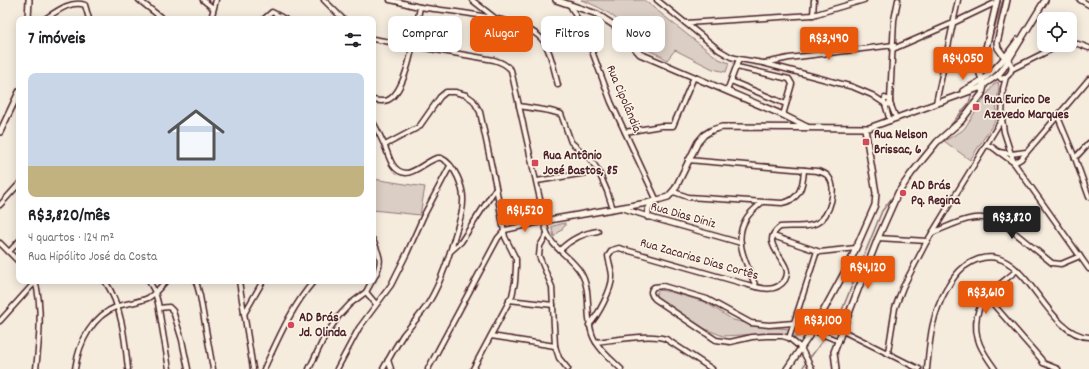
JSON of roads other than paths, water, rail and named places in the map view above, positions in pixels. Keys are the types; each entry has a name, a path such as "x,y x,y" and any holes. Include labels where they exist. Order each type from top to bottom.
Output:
{"street":[{"path":"28,16 29,0"},
{"path":"139,0 159,16"},
{"path":"203,0 213,8"},
{"path":"212,16 216,0"},
{"path":"324,0 340,16"},
{"path":"390,0 420,7 481,16"},
{"path":"472,0 492,16"},
{"path":"556,0 583,8 608,21 621,32 632,47 640,54 782,114 808,127"},
{"path":"657,0 719,50 731,57 763,63 853,87 887,101 896,118"},
{"path":"813,16 814,0"},
{"path":"686,23 813,16 864,0"},
{"path":"890,121 887,101 890,89 894,20 898,0"},
{"path":"936,103 958,0"},
{"path":"1007,0 998,48 1012,65 1012,69"},
{"path":"1045,0 1007,59 1002,77 1002,119 1014,163 1089,268"},
{"path":"1080,0 1089,5"},
{"path":"50,16 69,3 76,1 85,5 88,16"},
{"path":"763,63 789,58 893,47 953,23 997,1"},
{"path":"836,369 834,354 878,238 898,193 911,174 937,142 967,114 982,94 981,70 997,1"},
{"name":"Rua Cipolândia","path":"570,5 586,35 604,86 655,201"},
{"path":"418,16 420,7"},
{"path":"267,16 272,12 279,16"},
{"path":"533,32 541,37 550,54 558,85"},
{"path":"376,40 388,42"},
{"path":"1077,44 1089,48"},
{"path":"376,100 386,101 392,98 397,92 406,72 411,52"},
{"path":"447,52 494,60 505,64 510,70 537,180 547,234 578,268 584,277 589,308 589,325 592,334 596,342 621,369"},
{"path":"428,369 493,245 504,230 655,201 668,196 674,192 682,178 688,160 701,138 716,128 808,127 865,129 954,97 982,83 1002,77 1012,69 1046,52"},
{"path":"727,91 739,59"},
{"path":"982,83 1001,63 1007,59"},
{"path":"1001,63 998,70 1002,77"},
{"path":"737,66 791,80 792,84 782,114"},
{"path":"625,132 661,126 673,126 694,77"},
{"path":"1014,163 1027,152 1089,79"},
{"path":"731,81 786,104"},
{"path":"385,145 419,127 443,93 455,92 466,95 473,100 480,112 506,241 516,259 515,282 509,300 474,369"},
{"path":"0,132 16,98"},
{"path":"519,106 561,114 571,142 590,159 598,170 607,191 612,209"},
{"path":"1058,117 1089,197"},
{"path":"888,352 894,308 905,282 927,241 1002,119"},
{"path":"376,128 385,145 392,165 400,172 407,173 415,171 434,159 441,158 450,166 459,180 463,202 451,251 444,272 429,304 404,334 383,369"},
{"path":"787,369 813,330 856,248 875,205 876,198 871,160 865,129"},
{"path":"1075,158 1089,143"},
{"path":"986,145 1014,163"},
{"path":"999,152 1011,154 1027,152"},
{"path":"688,160 817,170 824,173 829,177 832,184 832,190 828,209 823,219 816,224 807,226 780,227 776,230 773,236 823,252 856,248"},
{"path":"337,369 359,328 391,285 407,254 424,215 450,166"},
{"path":"537,180 598,170"},
{"path":"674,192 688,197 777,204 793,200 801,190 804,170"},
{"path":"0,205 16,187"},
{"path":"451,251 461,242 496,187"},
{"path":"648,217 648,210 655,201"},
{"path":"756,287 741,250 740,243 746,219 761,203"},
{"name":"Rua Dias Diniz","path":"621,208 740,243"},
{"path":"932,233 965,219 981,217 996,220 1004,224 1052,263 1061,264 1080,256"},
{"path":"560,250 578,237 598,231"},
{"path":"547,234 540,246 539,256 551,283 555,346 559,358 568,369"},
{"name":"Rua Zacarias Dias Cortês","path":"589,325 595,319 610,287 612,275 608,256 611,250 615,248 756,287 772,289 780,285 786,277 786,267 773,245 773,236"},
{"path":"878,238 927,241"},
{"path":"0,243 16,259"},
{"path":"9,252 16,244"},
{"path":"376,250 381,264 376,275"},
{"path":"789,338 817,251"},
{"path":"927,369 933,320 943,296 957,273 970,263 978,260 989,258 1006,261 1017,270 1063,326 1080,336 1089,337"},
{"path":"995,369 986,356 976,336 976,321 979,310 986,296 1017,270"},
{"path":"0,321 32,284"},
{"path":"35,284 39,327 36,369"},
{"path":"107,284 117,306 124,339 128,369"},
{"path":"151,284 159,308 169,369"},
{"path":"75,369 78,354 87,333 101,315 117,306 149,298 163,284"},
{"path":"197,284 213,369"},
{"path":"239,284 253,369"},
{"path":"244,314 261,284"},
{"path":"264,369 300,300 312,284"},
{"path":"308,369 324,338 338,317 350,304 366,292 371,284"},
{"path":"812,369 801,348 789,338 782,336 766,336 752,337 730,342 716,340 655,300 651,291 654,287 663,286 711,301 751,322 769,325 794,323 839,341"},
{"path":"366,292 376,304"},
{"path":"986,296 1042,359 1044,369"},
{"path":"509,300 542,305 553,305"},
{"path":"159,308 169,308 172,311 182,340 188,369"},
{"path":"843,331 888,352 919,369"},
{"path":"491,336 555,346"},
{"path":"596,342 650,336 660,337 666,339 712,369"},
{"path":"388,360 391,369"},
{"path":"1044,363 1058,369"}],"waterway":[{"path":"988,49 1003,0"},
{"path":"945,132 969,103 972,93"},
{"path":"809,359 838,320 882,211 895,194"},
{"path":"802,369 806,362"}],"place":[{"name":"Rua Eurico De Azevedo Marques","path":"976,107"},
{"name":"Rua Nelson Brissac, 6","path":"866,142"},
{"name":"Rua Antônio José Bastos, 85","path":"535,163"},
{"name":"AD Brás Pq. Regina","path":"903,193"},
{"name":"AD Brás Jd. Olinda","path":"291,325"}]}
